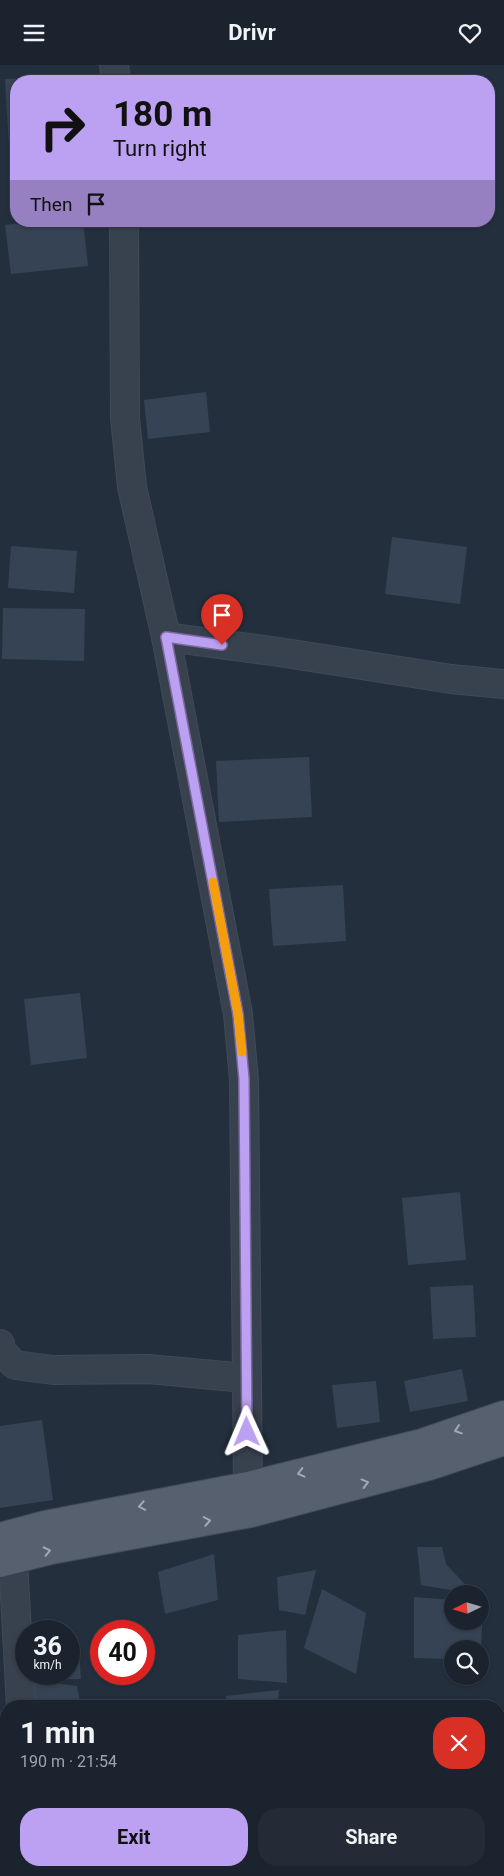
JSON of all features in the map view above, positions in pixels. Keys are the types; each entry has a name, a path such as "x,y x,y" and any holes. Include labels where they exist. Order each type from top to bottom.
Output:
{"main road":[{"path":"4,1553 46,1525 248,1486 422,1443 504,1415"},
{"path":"4,1553 51,1550 251,1513 429,1466 504,1441"}],"street":[{"path":"124,227 125,418 131,477 166,637 238,1014 244,1079 246,1378 248,1486 251,1513"},
{"path":"166,637 279,652 451,679 504,684"},
{"path":"5,1363 53,1370 148,1369 246,1378"},
{"path":"4,1553 20,1700"}],"building":[{"path":"5,79 10,79 10,146 9,146"},
{"path":"10,224 10,227 84,227 88,266 11,274 5,225"},
{"path":"206,392 210,432 148,439 144,400"},
{"path":"392,537 467,547 460,604 385,594"},
{"path":"11,546 77,551 74,593 8,588"},
{"path":"3,608 85,609 84,661 2,659"},
{"path":"309,757 312,817 219,822 216,761"},
{"path":"343,885 346,941 273,946 269,889"},
{"path":"80,993 87,1058 31,1065 24,999"},
{"path":"460,1192 466,1260 408,1265 402,1198"},
{"path":"473,1285 476,1337 433,1339 430,1287"},
{"path":"462,1369 468,1401 410,1412 404,1381"},
{"path":"376,1381 380,1422 337,1428 332,1385"},
{"path":"42,1420 53,1500 0,1508 0,1426"},
{"path":"417,1547 442,1547 446,1564 466,1585 444,1585 444,1589 421,1585"},
{"path":"214,1554 218,1600 165,1614 158,1572"},
{"path":"316,1570 305,1615 279,1610 277,1577"},
{"path":"322,1589 366,1613 356,1674 304,1648"},
{"path":"414,1597 444,1599 444,1630 482,1630 481,1640 444,1640 444,1659 414,1658"},
{"path":"286,1630 287,1683 238,1679 238,1635"},
{"path":"29,1685 77,1686 80,1700 34,1700"},
{"path":"279,1690 278,1700 227,1700 226,1696"}],"slow traffic":[{"path":"213,882 238,1014 242,1052"}],"route":[{"path":"222,645 166,637 238,1014 244,1079 247,1432"}]}
